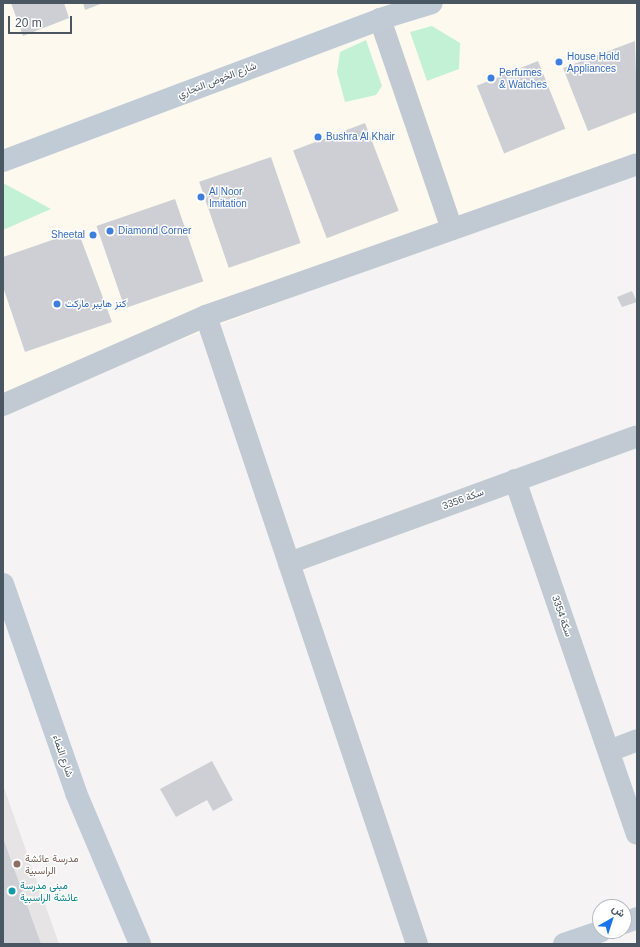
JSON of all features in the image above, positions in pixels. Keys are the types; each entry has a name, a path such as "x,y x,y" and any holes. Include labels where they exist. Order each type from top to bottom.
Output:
{"street":[{"name":"شارع الخوض التجاري","path":"3,161 380,19 432,3"},
{"path":"380,19 452,229"},
{"path":"3,405 206,316 637,164"},
{"path":"206,316 417,944"},
{"name":"سكة 3356","path":"289,563 637,436"},
{"name":"سكة 3354","path":"515,480 637,834"},
{"name":"شارع النماء","path":"3,584 76,793 132,934 140,944"},
{"path":"608,751 637,740"},
{"path":"564,944 592,934"}],"shaded area":[{"path":"3,3 637,3 637,173 427,246 3,408"},
{"name":"مدرسة عائشة الراسبية","path":"3,785 59,944 3,944"}],"green space":[{"path":"432,26 460,43 459,69 427,81 410,32"},
{"path":"366,40 382,86 376,95 345,102 337,72 340,52"},
{"path":"3,184 5,184 51,209 3,230"}],"building":[{"path":"11,3 64,3 69,18 23,36"},
{"path":"83,3 103,3 85,10"},
{"path":"635,41 637,112 588,131 563,68"},
{"path":"538,61 565,129 504,153 477,86"},
{"path":"365,123 399,211 327,238 293,151"},
{"path":"271,157 301,243 229,268 199,182"},
{"path":"175,199 203,281 125,308 97,226"},
{"name":"كنز هايبر ماركت","path":"78,231 112,322 25,352 3,287 3,257"},
{"path":"632,291 637,302 622,307 617,297"},
{"path":"212,761 233,800 213,811 207,800 176,817 160,789"},
{"name":"مبنى مدرسة عائشة الراسبية","path":"3,838 41,944 3,944"}],"place":[{"name":"House Hold Appliances","path":"559,62"},
{"name":"Perfumes & Watches","path":"491,78"},
{"name":"Bushra Al Khair","path":"318,137"},
{"name":"Al Noor Imitation","path":"201,197"},
{"name":"Diamond Corner","path":"110,231"},
{"name":"Sheetal","path":"93,235"},
{"name":"كنز هايبر ماركت","path":"57,304"},
{"name":"مدرسة عائشة الراسبية","path":"17,864"},
{"name":"مبنى مدرسة عائشة الراسبية","path":"12,891"}]}
